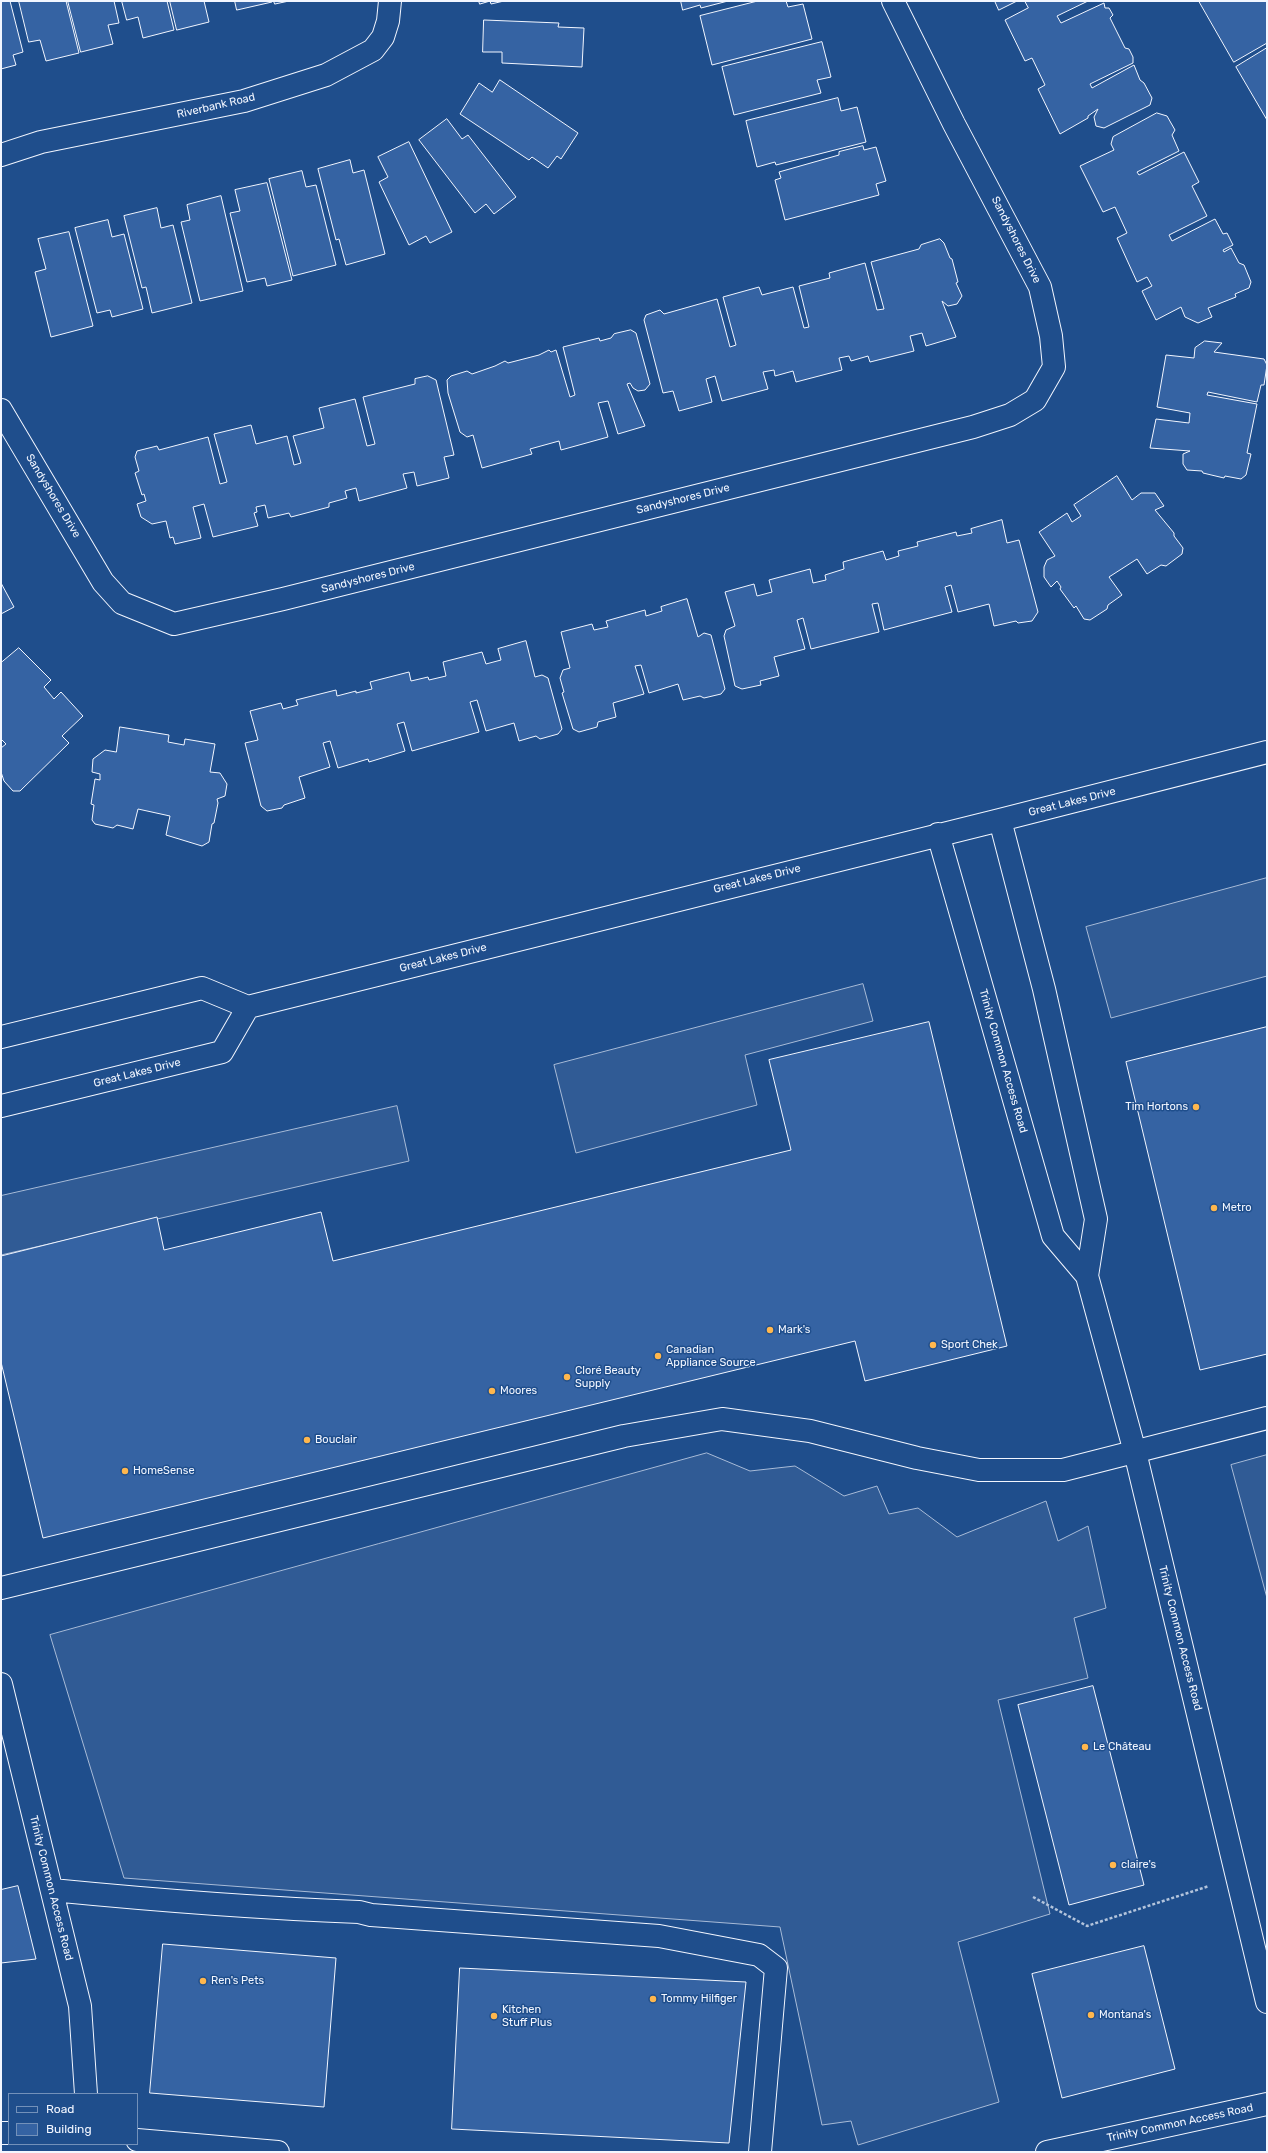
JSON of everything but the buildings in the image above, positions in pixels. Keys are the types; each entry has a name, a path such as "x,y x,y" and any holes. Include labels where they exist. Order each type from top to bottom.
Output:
{"street":[{"name":"Riverbank Road","path":"1,154 40,142 244,101 326,75 373,50 383,37 388,21 390,1"},
{"name":"Sandyshores Drive","path":"1,410 103,582 122,603 174,624 299,595 965,429 1010,415 1035,400 1054,367 1051,336 1040,287 954,124 893,1"},
{"name":"Great Lakes Drive","path":"1,1106 222,1052 248,1007 1267,752"},
{"name":"Trinity Common Access Road","path":"1000,820 1044,989 1096,1218 1088,1276 1135,1452 1267,2002"},
{"name":"Trinity Common Access Road","path":"938,834 1053,1236 1088,1276"},
{"path":"1,1037 202,988 248,1007"},
{"path":"1,1588 616,1438 722,1418 810,1431 916,1458 979,1470 1063,1470 1267,1418"},
{"name":"Trinity Common Access Road","path":"1,1684 80,2006 86,2093"},
{"path":"52,1890 177,1902 359,1912 371,1915 659,1936 759,1955 776,1968 760,2152"},
{"name":"Trinity Common Access Road","path":"1047,2152 1267,2104"},
{"path":"138,2140 278,2152"}],"path":[{"path":"1033,1897 1087,1926 1238,1877"}],"shaded area":[{"path":"1267,878 1267,976 1111,1018 1086,927"},
{"path":"863,984 873,1021 745,1055 757,1105 576,1153 554,1065"},
{"path":"397,1106 409,1161 1,1255 1,1196"},
{"path":"707,1453 750,1471 795,1466 844,1496 877,1486 889,1514 918,1508 957,1537 1046,1501 1058,1541 1088,1526 1106,1608 1074,1618 1088,1678 998,1700 1050,1914 958,1942 999,2102 858,2145 851,2121 822,2125 780,1927 124,1878 50,1635"},
{"path":"1267,1455 1267,1598 1231,1465"}],"place":[{"name":"Tim Hortons","path":"1196,1107"},
{"name":"Metro","path":"1214,1208"},
{"name":"Mark's","path":"770,1330"},
{"name":"Sport Chek","path":"933,1345"},
{"name":"Canadian Appliance Source","path":"658,1356"},
{"name":"Cloré Beauty Supply","path":"567,1377"},
{"name":"Moores","path":"492,1391"},
{"name":"Bouclair","path":"307,1440"},
{"name":"HomeSense","path":"125,1471"},
{"name":"Le Château","path":"1085,1747"},
{"name":"claire's","path":"1113,1865"},
{"name":"Ren's Pets","path":"203,1981"},
{"name":"Tommy Hilfiger","path":"653,1999"},
{"name":"Montana's","path":"1091,2015"},
{"name":"Kitchen Stuff Plus","path":"494,2016"}]}
